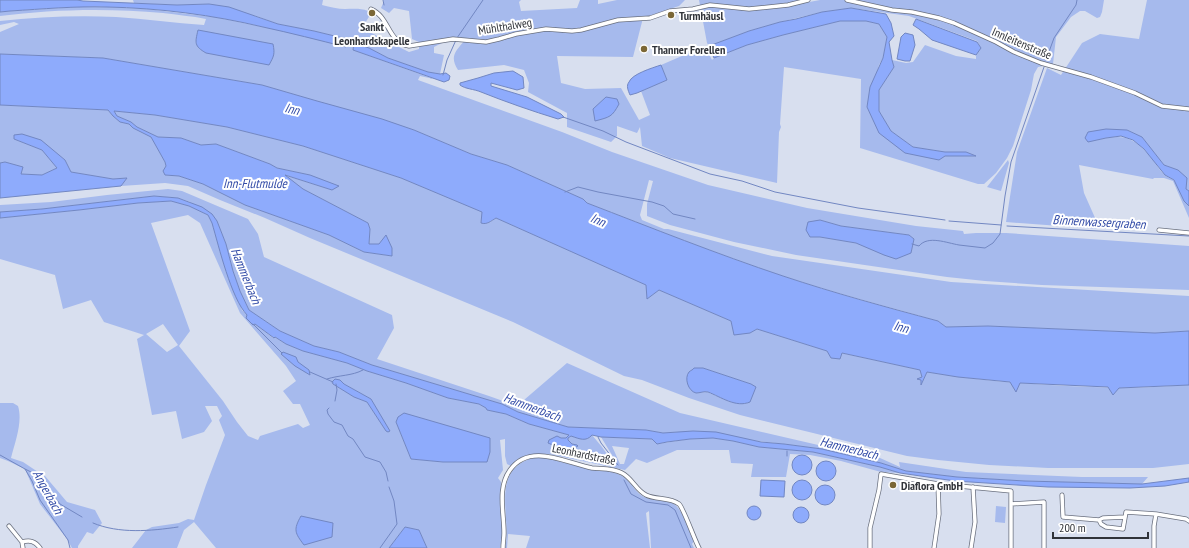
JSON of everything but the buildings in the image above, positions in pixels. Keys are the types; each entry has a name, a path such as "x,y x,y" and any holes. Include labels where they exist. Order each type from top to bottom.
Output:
{"street":[{"name":"Mühlthalweg","path":"371,10 380,15 399,43 409,46 455,39 486,42 516,34 546,29 572,31 581,30 626,19 650,18 670,11 687,10 710,5 749,9 788,5 808,0"},
{"name":"Innleitenstraße","path":"847,0 939,18 954,23 1014,52 1041,63 1091,77 1162,106 1189,109"},
{"path":"1159,230 1189,233"},
{"name":"Leonhardstraße","path":"503,548 504,533 502,490 505,479 510,470 520,461 532,456 552,457 592,468 616,470 624,474 639,491 645,495 654,498 671,500 678,504 683,510 699,548"},
{"path":"870,548 870,528 879,490 881,474 938,484 1011,491 1011,548"},
{"path":"934,548 939,514 938,484"},
{"path":"971,548 975,522 973,487"},
{"path":"1062,495 1063,518 1099,520 1103,518 1125,518"},
{"path":"1011,504 1044,502 1044,548"},
{"path":"1099,520 1101,524 1106,527 1123,529 1126,512 1156,514 1187,520 1189,515"},
{"path":"1154,548 1154,526 1156,514"},
{"path":"9,526 22,542 23,548"},
{"path":"22,542 31,541 37,544 40,548"}],"shaded area":[{"path":"133,0 323,0 322,5 325,6 340,9 360,9 368,11 370,15 364,25 366,31 376,35 382,43 399,47 409,52 419,49 419,42 412,39 409,11 394,8 389,13 381,8 384,1 383,0 521,0 519,2 521,11 577,8 580,0 598,0 598,4 617,0 685,0 679,6 643,18 633,57 557,56 561,83 585,89 621,88 639,120 650,115 641,91 667,80 661,65 705,46 712,60 747,45 783,35 840,21 866,21 879,24 887,37 883,58 879,65 867,107 905,153 945,156 975,156 966,152 945,152 913,147 891,131 879,111 879,90 894,67 892,60 906,63 913,62 925,45 956,56 976,59 976,55 981,48 977,41 909,16 851,8 822,12 780,22 749,31 709,46 707,43 699,0 802,0 804,3 820,0 1104,0 1100,17 1097,18 1085,11 1080,11 1071,17 1056,37 1053,64 1038,67 1034,74 1031,90 1013,146 1007,158 996,173 984,184 978,184 860,148 861,79 784,67 777,183 670,158 642,146 640,127 637,133 617,126 617,136 611,142 567,127 567,113 528,92 529,83 524,70 504,65 458,70 455,65 454,57 456,51 465,40 448,40 434,47 434,53 444,55 440,74 428,72 388,58 369,48 354,43 353,50 434,79 420,76 418,80 562,132 612,152 708,185 807,208 916,226 963,231 964,234 1006,233 1189,246 1189,290 1042,285 947,277 796,255 734,242 670,225 647,216 647,204 653,181 649,180 640,215 642,220 664,229 772,256 951,282 1189,296 1189,331 1155,333 988,326 946,327 938,321 802,282 709,250 587,203 583,199 507,165 471,154 414,130 262,85 103,58 0,54 0,32 19,24 14,22 0,25 0,21 29,18 101,16 204,25 206,19 143,11 102,10 40,12 0,16 0,12 79,7 147,9 214,17 263,27 347,39 278,24 256,16 209,4 177,5 134,3","holes":["820,220 841,226 909,235 914,239 911,253 870,248 856,243 820,237 810,237"]},
{"path":"1147,0 1189,0 1189,191 1186,189 1178,170 1164,165 1142,137 1127,130 1094,141 1120,137 1134,141 1146,152 1166,176 1175,182 1182,197 1189,206 1189,218 1173,181 1164,178 1153,179 1079,165 1084,193 1100,229 1006,222 1017,152 1047,68 1061,75 1082,43 1100,34 1139,39"},
{"path":"0,105 108,110 120,122 129,124 133,128 152,137 165,162 165,175 179,176 203,184 245,205 329,235 364,252 391,256 392,248 379,244 369,244 370,229 368,223 303,189 284,175 332,190 310,175 277,168 216,144 201,145 181,138 158,137 117,116 114,111 155,115 227,127 303,146 401,178 483,212 481,223 489,223 496,218 647,285 647,299 659,290 731,321 750,333 757,329 827,351 920,370 922,377 918,380 921,380 922,383 927,372 999,381 1071,386 1128,388 1189,385 1189,464 1153,468 1048,468 989,465 938,460 907,456 740,415 642,380 624,376 513,322 188,186 165,183 121,186 127,178 113,179 71,172 65,160 41,141 14,139 42,150 57,168 42,175 21,174 22,167 5,162 0,163","holes":["703,368 751,384 756,388 746,404 731,402 707,392 696,393 691,390 687,383 687,379"]},
{"path":"1008,160 1009,163 1001,191 987,187"},
{"path":"168,189 182,191 248,219 258,234 264,257 392,315 394,328 377,359 517,406 567,363 680,413 870,457 880,458 900,467 899,462 966,472 1082,477 1148,477 1142,484 1025,481 957,477 906,471 881,463 822,449 784,444 678,432 663,433 646,430 568,427 518,412 502,404 372,365 339,352 314,346 280,331 249,310 240,291 226,244 217,221 190,202 178,198 154,196 42,209 0,212 0,205 51,202"},
{"path":"171,201 189,206 208,215 213,223 242,310 255,324 273,338 274,337 303,351 347,363 448,398 479,404 487,410 506,414 529,424 569,435 566,438 549,440 571,444 568,438 571,436 592,435 612,461 615,460 601,437 652,439 657,444 690,439 713,438 759,447 813,452 900,473 881,472 841,461 810,455 790,454 786,477 751,477 753,464 731,463 729,450 677,450 647,463 636,459 625,470 549,454 532,454 518,459 511,466 507,464 505,456 505,439 500,440 503,470 498,478 501,482 503,533 500,548 427,548 419,530 405,527 389,548 216,548 194,522 184,530 177,548 132,548 146,530 152,527 179,523 188,519 194,520 225,435 219,420 222,416 217,406 205,406 212,421 204,432 182,439 176,411 152,415 137,339 144,335 104,322 91,300 63,309 55,275 0,259 0,218 138,203","holes":["188,215 200,223 240,313 286,366 296,381 283,391 293,404 300,404 310,425 303,428 298,424 260,436 258,440 248,436 223,401 179,346 190,331 151,223","163,324 178,345 167,352 146,334","340,380 344,384 371,399 386,431 367,402 354,397 332,382","396,422 489,438 487,461 443,462 411,459","612,446 629,448 624,464 620,464"]},
{"path":"0,403 13,403 18,406 20,419 11,458 23,462 45,476 67,502 95,510 102,523 93,534 87,532 78,548 72,548 67,539 40,504 25,469 0,458"},
{"path":"539,457 615,473 625,478 644,497 674,504 686,521 694,541 692,544 694,548 651,548 649,511 646,513 650,548 526,548 530,536 508,534 507,548 505,548 505,499 509,476 516,467 527,460"},
{"path":"996,506 1006,507 1005,523 995,522"}],"water":[{"path":"0,0 77,0 177,5 209,4 229,7 278,24 347,39 348,44 346,47 244,23 166,11 95,7 0,12"},
{"path":"851,8 886,14 891,23 894,36 889,42 894,67 879,90 879,111 891,131 913,147 945,152 966,152 976,156 945,156 939,160 905,153 879,133 867,107 870,87 883,58 887,37 879,24 866,21 840,21 747,45 714,58 709,46 749,31 780,22 822,12"},
{"path":"916,19 977,42 981,48 976,55 932,40 913,25"},
{"path":"198,30 273,44 273,57 269,65 206,53 196,44"},
{"path":"905,33 913,35 915,45 910,61 897,59 901,37"},
{"path":"354,43 369,48 388,58 428,72 440,74 446,73 450,76 449,80 444,82 353,50"},
{"path":"0,54 103,58 262,85 382,119 414,130 471,154 507,165 583,199 587,203 709,250 758,268 821,288 938,321 946,327 988,326 1155,333 1189,331 1189,385 1119,388 1113,395 1108,387 1020,383 1016,392 1010,382 958,377 927,372 921,385 921,380 917,379 922,377 920,370 842,353 840,359 831,358 827,351 757,329 750,333 734,335 731,321 659,290 647,299 646,285 496,218 487,223 481,223 482,212 401,178 303,146 227,127 155,115 114,111 117,116 158,137 181,138 201,145 216,144 277,168 310,175 339,186 332,190 285,175 303,189 368,223 370,229 369,244 379,244 386,235 392,248 392,256 364,252 329,235 245,205 203,184 179,176 165,175 163,171 166,166 165,162 151,137 133,128 129,124 120,122 108,110 0,105"},
{"path":"661,65 667,80 630,95 627,87 634,76"},
{"path":"513,71 523,77 524,88 517,90 491,83 491,86 527,97 561,114 564,117 558,119 460,85 460,83 494,73"},
{"path":"606,97 617,99 619,104 610,116 595,121 593,109"},
{"path":"1106,129 1127,130 1142,137 1164,165 1178,170 1187,178 1186,189 1189,191 1189,206 1184,201 1174,180 1165,175 1144,149 1133,140 1121,136 1088,142 1085,138 1088,132"},
{"path":"22,134 41,140 65,160 71,172 113,179 127,178 121,186 0,198 0,163 5,162 23,167 21,174 42,175 57,168 42,150 14,139 14,135"},
{"path":"154,196 178,198 202,207 212,214 217,221 226,244 233,271 249,310 280,331 314,346 339,352 372,365 502,404 518,412 568,427 646,430 663,433 693,431 716,432 761,442 822,449 881,463 906,471 957,477 1025,481 1142,484 1189,478 1189,482 1165,486 1130,488 1048,487 955,481 900,473 813,452 759,447 713,438 690,439 657,444 652,439 601,437 592,435 587,439 583,439 571,436 568,440 572,444 578,446 570,449 563,449 548,443 549,440 557,436 566,438 569,435 529,424 506,414 487,410 479,404 448,398 347,363 303,351 286,344 275,337 274,338 255,324 253,325 246,318 247,315 241,307 231,285 212,223 208,215 189,206 171,201 138,203 0,218 0,212 42,209"},
{"path":"820,220 841,226 909,235 914,239 911,253 896,259 856,243 820,237 810,237 806,230 808,222"},
{"path":"283,352 296,357 298,362 309,370 310,375 295,366 281,354"},
{"path":"694,368 703,368 756,387 750,402 739,404 708,392 693,392 689,387 687,378 689,372"},
{"path":"335,379 340,380 344,384 371,399 390,431 386,431 367,402 354,397 333,384 332,382"},
{"path":"404,413 490,438 490,452 487,462 443,462 411,459 396,422 398,417"},
{"path":"802,455 809,458 812,465 809,472 802,475 795,472 792,465 795,458"},
{"path":"826,461 833,464 836,471 833,478 826,481 819,478 816,471 819,464"},
{"path":"761,480 785,481 784,497 760,496"},
{"path":"802,480 809,483 812,490 809,497 802,500 795,497 792,490 795,483"},
{"path":"825,485 832,488 835,495 832,502 825,505 818,502 815,495 818,488"},
{"path":"751,506 757,506 761,510 761,516 757,520 751,520 747,516 747,510"},
{"path":"801,507 807,509 809,515 807,521 801,523 795,521 793,515 795,509"},
{"path":"301,516 333,523 332,537 304,545 296,531"},
{"path":"405,527 419,530 427,548 389,548"}],"waterway":[{"path":"383,0 384,5"},
{"path":"457,38 483,0"},
{"path":"1046,60 1054,38 1076,5 1077,0"},
{"path":"443,75 447,60 456,40"},
{"path":"912,244 919,246 932,240 985,248 993,243 1000,234 1011,162 1044,67"},
{"path":"563,117 603,131 626,142 710,174 742,181 775,192 858,208 945,220"},
{"path":"565,192 578,187 652,202 664,206 673,214 695,219"},
{"name":"Binnenwassergraben","path":"949,221 1001,225"},
{"name":"Binnenwassergraben","path":"1007,226 1189,236"},
{"path":"253,324 282,353"},
{"path":"327,379 363,370"},
{"path":"310,372 333,382"},
{"path":"335,401 337,390 336,384"},
{"path":"329,408 327,410 328,414 334,422 342,425 348,436 353,439 365,457 380,462 386,472 388,481"},
{"path":"598,437 618,465"},
{"path":"787,451 787,456"},
{"name":"Angerbach","path":"0,455 25,469 40,500 68,540 70,548"},
{"path":"25,469 33,473 43,482 60,504 82,517"},
{"path":"624,480 631,494 646,502 668,505 675,510 691,548"},
{"path":"380,548 397,524 394,501 389,487"},
{"path":"93,523 113,529 135,531 178,527"}],"place":[{"name":"Sankt Leonhardskapelle","path":"372,13"},
{"name":"Turmhäusl","path":"671,15"},
{"name":"Thanner Forellen","path":"644,49"},
{"name":"Diaflora GmbH","path":"893,485"}],"water label":[{"name":"Inn","path":"292,109"},
{"name":"Inn-Flutmulde","path":"255,183"},
{"name":"Inn","path":"598,220"},
{"name":"Hammerbach","path":"246,276"},
{"name":"Inn","path":"901,327"},
{"name":"Hammerbach","path":"532,407"},
{"name":"Hammerbach","path":"849,448"}]}
